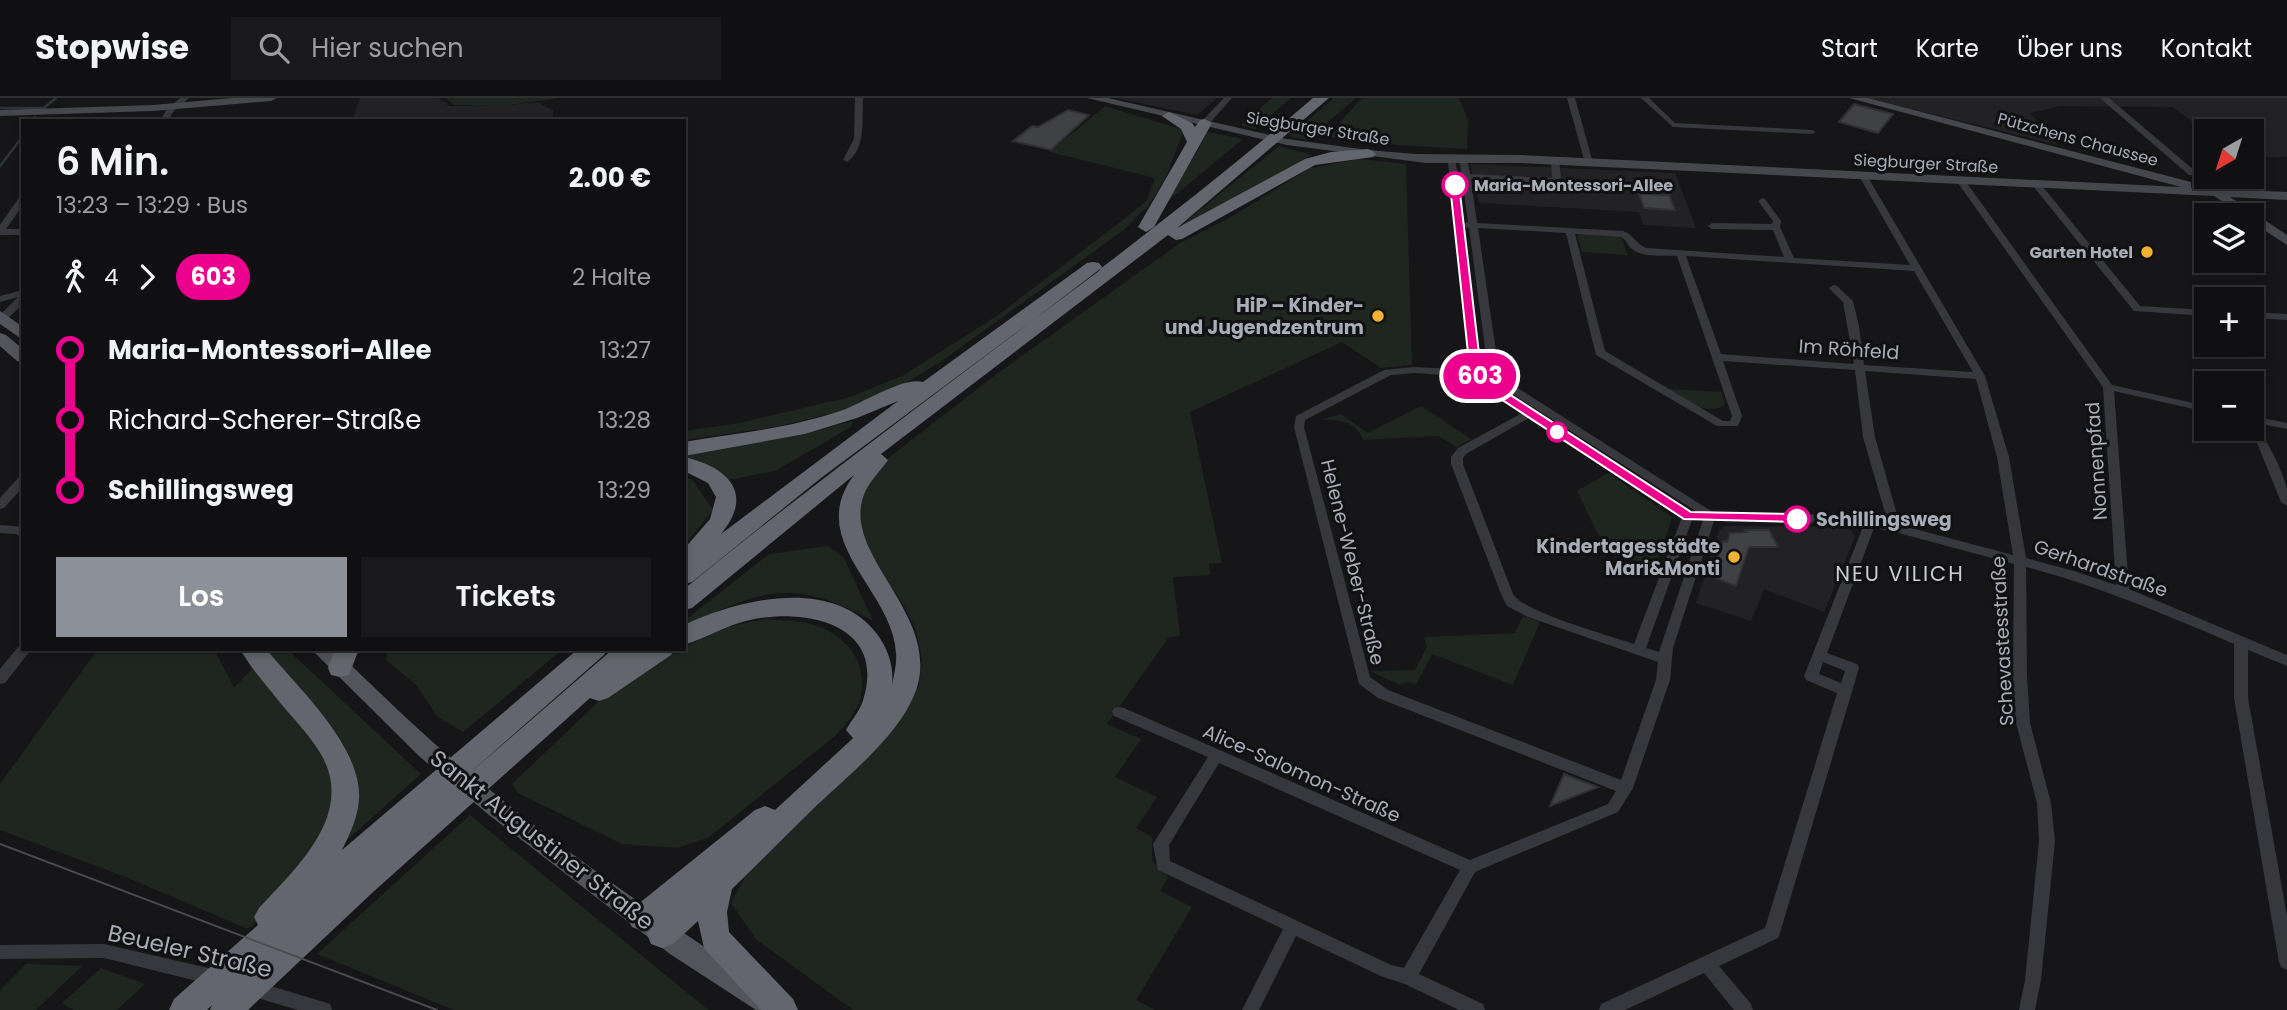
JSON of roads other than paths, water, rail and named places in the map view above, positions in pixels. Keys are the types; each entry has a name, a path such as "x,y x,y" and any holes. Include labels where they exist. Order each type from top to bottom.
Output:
{"highway":[{"path":"686,599 921,414 1115,270 1268,137 1303,98"},
{"path":"686,574 813,472 1322,98"},
{"path":"1169,116 1185,125 1194,142"},
{"path":"1146,227 1205,123"},
{"path":"1115,270 1313,154 1331,157 1368,154"},
{"path":"686,449 805,428 850,414 945,375"},
{"path":"652,926 723,878 860,746 891,711 904,685 910,659 905,632 893,607 854,545 848,506 865,471 921,414"},
{"path":"686,464 699,467 716,478 727,497 720,522 686,564"},
{"path":"652,926 737,842 848,743 876,703 881,683 880,664 873,647 862,633 844,620 819,610 774,607 751,610 686,635"},
{"path":"189,1007 320,860 344,815 346,785 338,760 253,651"},
{"path":"189,1007 352,859 594,651"},
{"path":"226,1010 515,748 627,651"},
{"path":"515,748 659,651"},
{"path":"723,878 715,894 712,912 715,938 780,1010"}],"main road":[{"path":"0,113 176,106 271,98"},
{"name":"Siegburger Straße","path":"1093,98 1205,123 1313,154"},
{"name":"Pützchens Chaussee","path":"1856,98 2126,168 2211,193"},
{"name":"Siegburger Straße","path":"1368,154 1459,161 1589,163 2287,196"},
{"path":"2126,168 2144,177 2147,183 2142,187 2128,189"},
{"path":"2211,193 2232,203"},
{"path":"2255,203 2263,196"},
{"path":"2264,224 2287,241"},
{"path":"1,318 21,333"},
{"path":"2,342 21,356"},
{"name":"Sankt Augustiner Straße","path":"326,651 344,659 427,750 497,808 652,926 780,1010"}],"street":[{"path":"166,119 186,98"},
{"path":"847,160 858,139 859,98"},
{"path":"1205,123 1228,98"},
{"path":"1571,98 1589,163"},
{"path":"1645,98 1672,125 1812,132"},
{"path":"2104,98 2192,173"},
{"path":"1459,161 1454,176 1458,224 1478,375 1488,386 1688,516 1638,650"},
{"path":"1408,977 1470,867 1613,808 1626,788 1663,680 1664,659 1710,516 1512,389 1494,373 1466,177 1459,161"},
{"path":"1454,176 1554,181 1557,178 1558,163"},
{"name":"Schevastesstraße","path":"1863,176 1980,376 2003,457 2020,561 2020,676 2023,723 2044,803 2047,841 2033,980 2027,1010"},
{"path":"1961,181 2108,387"},
{"path":"2036,184 2137,309 2194,312"},
{"path":"0,231 21,201"},
{"path":"1762,201 1777,221 1776,227 1790,260"},
{"path":"1458,224 1623,234 1630,238 1635,247 1644,251 1917,268"},
{"path":"1712,226 1776,227"},
{"path":"0,231 21,232"},
{"path":"1570,231 1600,353 1721,425 1734,424 1737,416 1681,254"},
{"path":"1834,288 1848,301 1854,326 1869,438 1895,528"},
{"path":"0,299 21,294"},
{"path":"1,318 21,300"},
{"path":"2264,316 2287,317"},
{"name":"Im Röhfeld","path":"1716,357 1980,376"},
{"name":"Helene-Weber-Straße","path":"1494,373 1478,375 1402,369 1388,372 1300,418 1299,427 1364,680 1383,694 1626,788"},
{"name":"Nonnenpfad","path":"2123,592 2108,387 2194,406"},
{"path":"1529,413 1462,451 1457,457 1457,464 1507,594 1512,603 1533,614 1664,659"},
{"path":"2264,421 2287,426"},
{"path":"2261,441 2287,502"},
{"path":"0,505 21,482"},
{"path":"0,491 13,490"},
{"name":"Gerhardstraße","path":"1688,516 1842,519 1895,528 2123,592 2287,661"},
{"path":"1845,691 1811,676 1870,523"},
{"path":"0,529 21,532"},
{"path":"2241,641 2241,698 2287,962"},
{"path":"0,679 22,651"},
{"path":"1607,1010 1772,933 1852,668 1819,655"},
{"name":"Alice-Salomon-Straße","path":"1119,712 1470,867"},
{"path":"1216,755 1161,844 1161,863 1292,927 1477,1010"},
{"path":"1250,1010 1292,927"},
{"name":"Beueler Straße","path":"0,952 104,951 282,996 324,1010"},
{"path":"1706,963 1745,1010"}],"waterway":[{"path":"45,107 56,98"},
{"path":"0,108 44,108"},
{"path":"0,166 21,139"}],"tram line":[{"path":"0,844 437,1010"}],"place":[{"name":"Maria-Montessori-Allee","path":"1455,185"},
{"name":"Garten Hotel","path":"2147,252"},
{"name":"HiP – Kinder- und Jugendzentrum","path":"1378,316"},
{"name":"Schillingsweg","path":"1797,519"},
{"name":"Kindertagesstädte Mari&Monti","path":"1734,557"}],"district":[{"name":"NEU VILICH","path":"1900,574"}]}
